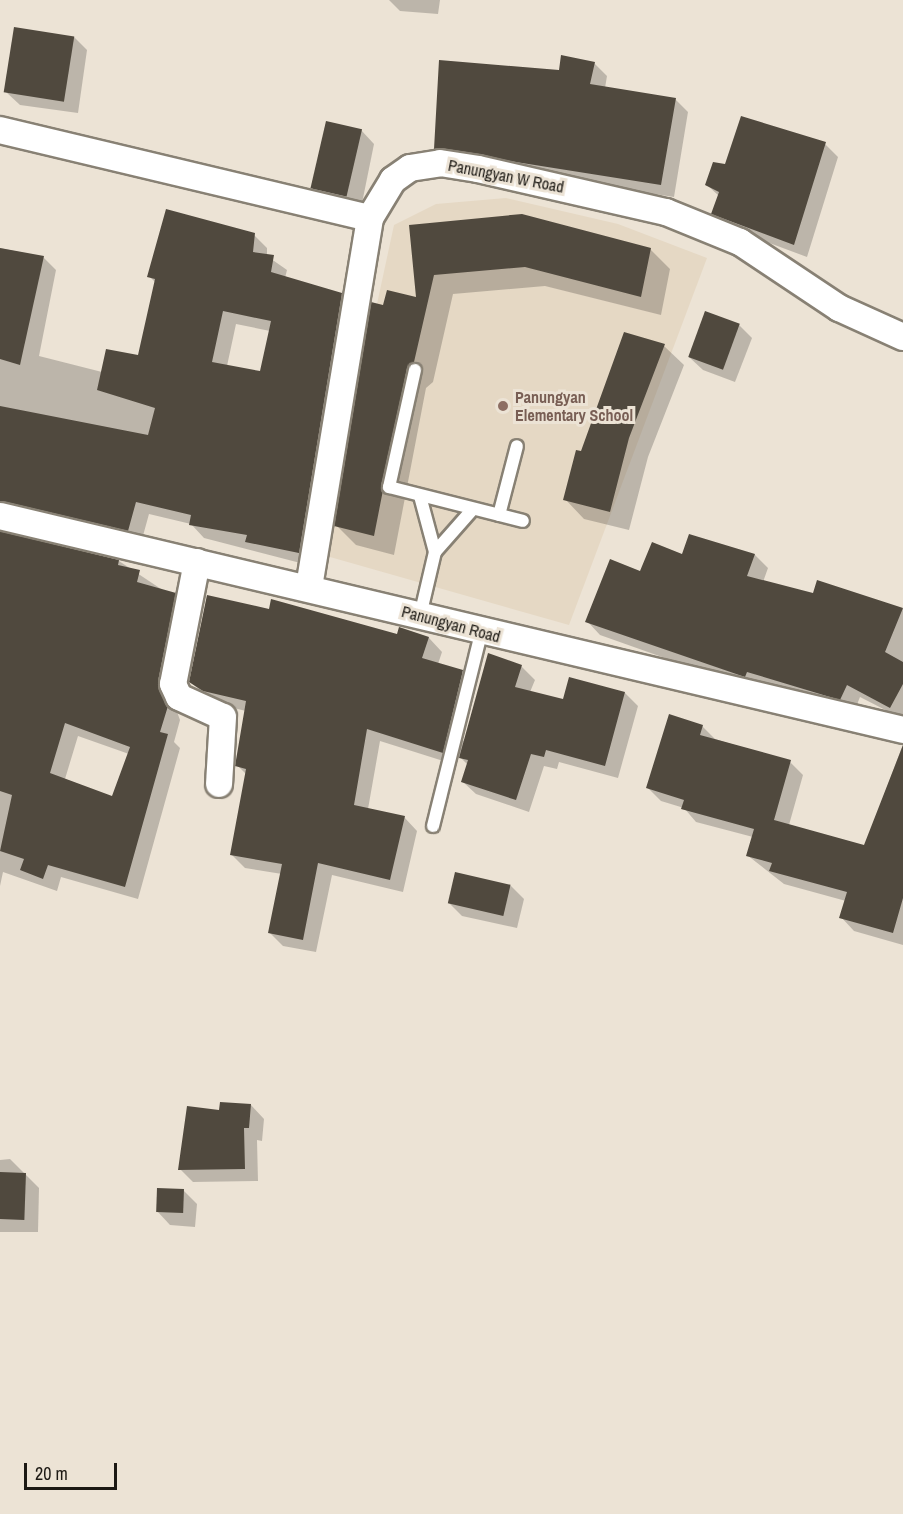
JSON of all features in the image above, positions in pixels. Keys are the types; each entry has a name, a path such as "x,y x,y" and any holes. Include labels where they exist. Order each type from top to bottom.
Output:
{"street":[{"path":"0,130 370,218 309,587"},
{"name":"Panungyan W Road","path":"370,218 393,180 410,168 440,163 609,196 740,242 839,308 903,337"},
{"name":"Panungyan Road","path":"0,516 309,587 481,633 903,730"},
{"path":"197,562 173,684 179,697 223,717 219,784"}],"lane":[{"path":"415,370 389,487 472,510 523,520"},
{"path":"499,515 517,446"},
{"path":"420,496 435,552 420,616"},
{"path":"435,552 472,510"},
{"path":"433,826 481,633"}],"shaded area":[{"name":"Panungyan Elementary School","path":"506,198 618,224 707,258 569,625 323,555 394,225 436,204"}],"building":[{"path":"14,27 74,37 64,102 4,92"},
{"path":"561,55 595,62 590,84 676,98 661,185 434,149 439,60 559,70"},
{"path":"741,116 826,142 794,245 711,214 719,192 705,185 713,162 725,164"},
{"path":"326,121 362,129 347,197 310,188"},
{"path":"166,209 255,233 253,252 274,255 271,272 342,293 299,553 245,542 247,535 189,525 191,515 136,502 128,531 0,501 0,406 148,435 155,408 97,390 106,349 138,355 155,279 147,277","holes":["223,311 271,321 260,371 212,362"]},
{"path":"522,214 651,248 641,297 525,267 434,275 414,362 407,368 374,536 334,526 371,302 383,305 387,290 416,297 409,225"},
{"path":"0,248 44,256 20,365 0,359"},
{"path":"705,311 740,324 723,370 688,357"},
{"path":"624,332 665,344 629,438 610,512 563,500 576,450 581,451"},
{"path":"0,531 119,560 118,565 140,570 137,582 176,593 158,681 168,706 160,732 168,734 125,887 48,865 43,879 20,870 24,859 0,851 12,795 0,791","holes":["65,723 130,747 112,796 50,773"]},
{"path":"689,534 755,554 747,576 813,593 817,580 903,608 885,652 903,662 903,684 890,708 847,685 840,700 747,672 745,677 585,622 610,559 640,571 652,542 682,554"},
{"path":"207,595 269,609 271,599 397,634 399,627 429,637 422,658 463,670 443,753 367,729 354,805 405,816 390,880 318,863 303,940 268,933 282,864 230,855 246,769 235,766 246,701 203,691 189,682"},
{"path":"488,653 522,665 515,687 563,699 569,677 625,692 605,766 546,750 544,757 531,754 516,800 461,782 468,760 459,758"},
{"path":"669,714 703,725 700,735 791,760 774,820 864,845 903,745 903,898 893,933 839,918 847,892 769,871 772,863 746,856 754,829 681,809 684,800 646,788"},
{"path":"455,872 511,885 503,916 448,903"},
{"path":"220,1102 251,1104 249,1128 244,1128 245,1169 178,1170 187,1106 219,1110"},
{"path":"0,1172 26,1173 24,1220 0,1219"},
{"path":"157,1188 184,1189 183,1213 156,1212"}],"place":[{"name":"Panungyan Elementary School","path":"503,406"}]}
